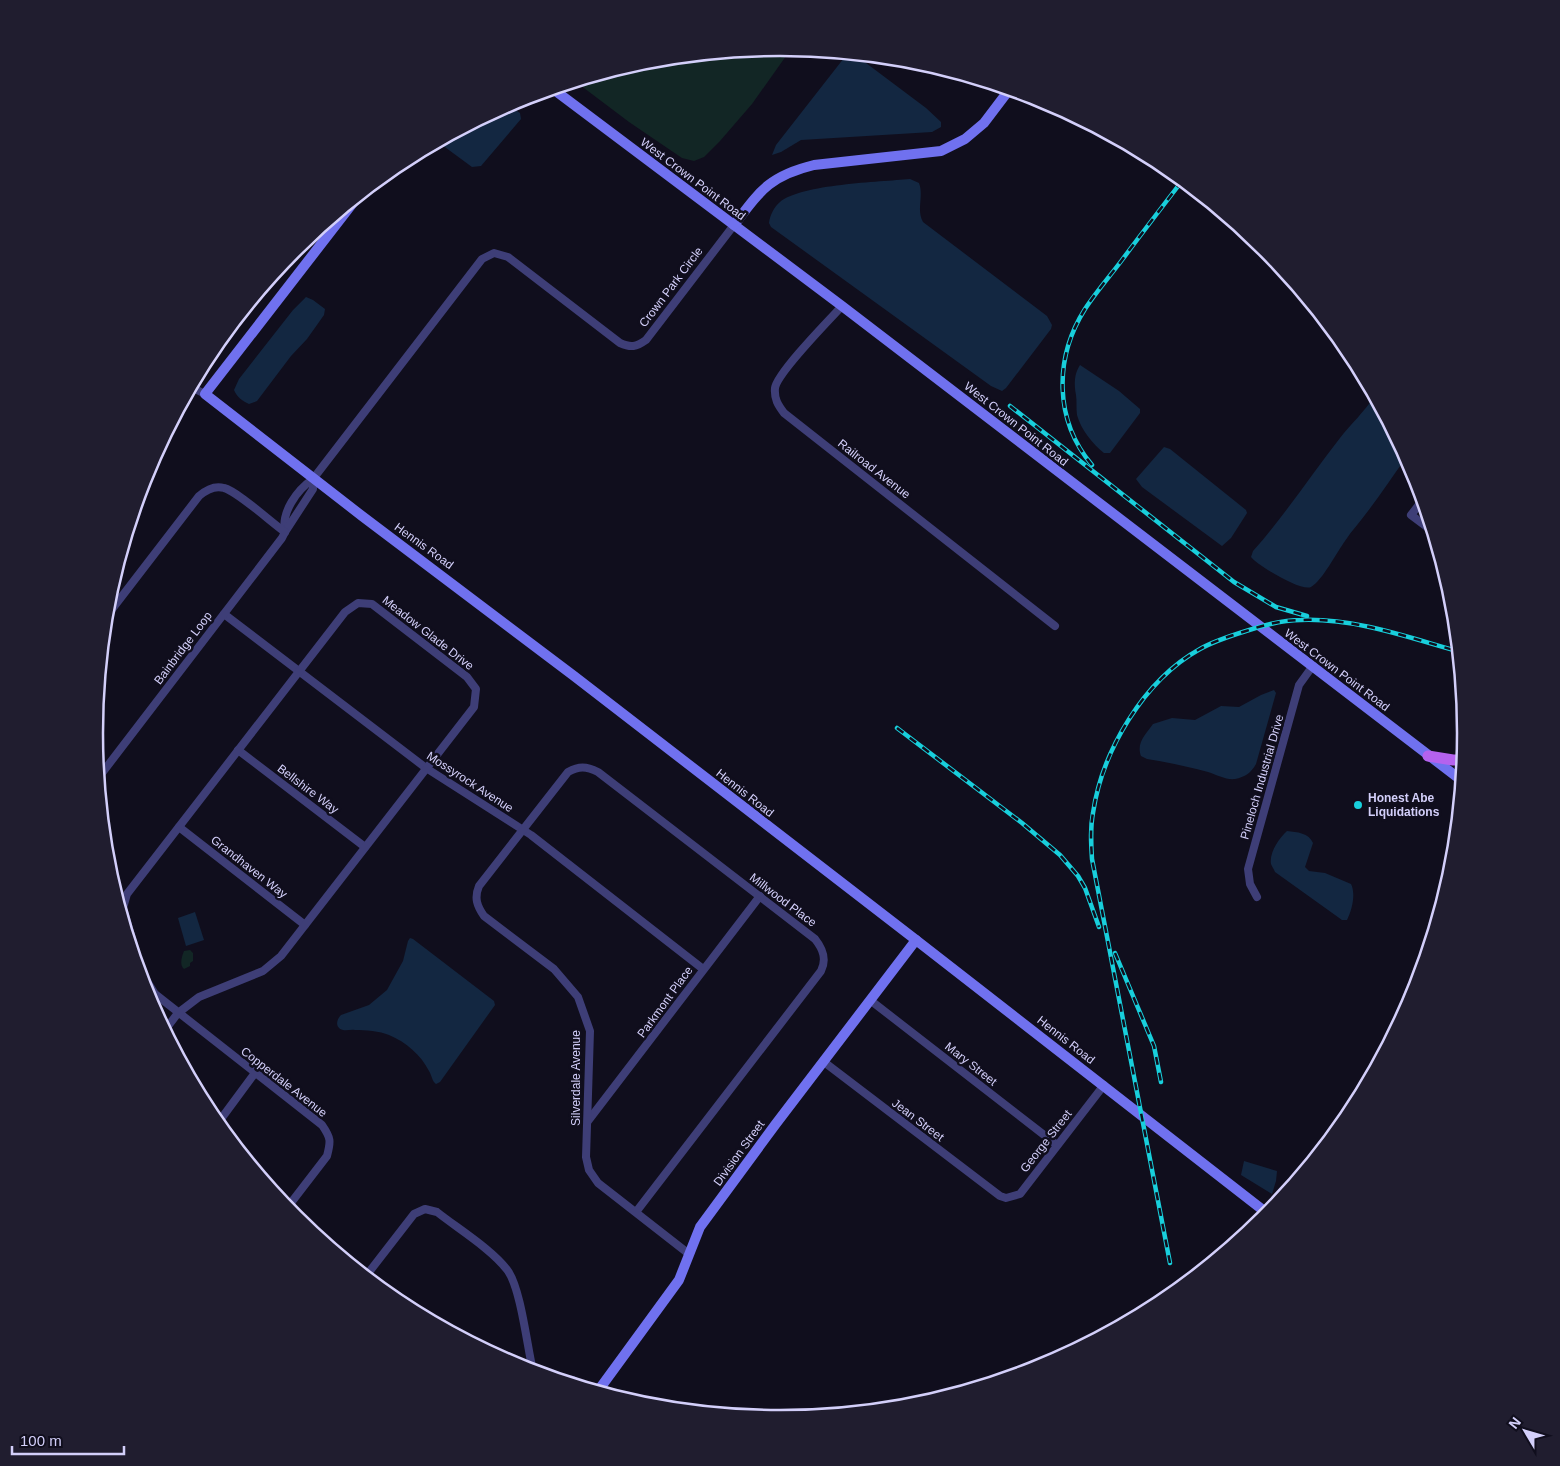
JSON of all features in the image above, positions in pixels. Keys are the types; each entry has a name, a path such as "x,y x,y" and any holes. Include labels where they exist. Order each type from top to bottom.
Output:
{"main road":[{"path":"1428,756 1456,760"}],"street":[{"name":"West Crown Point Road","path":"559,93 842,306 1455,776"},
{"name":"Crown Park Circle","path":"314,479 482,259 494,253 508,256 620,343 629,347 637,346 646,340 760,192 776,178 814,165 941,151 965,139 984,122 1005,95"},
{"path":"197,390 205,394 341,218"},
{"name":"Railroad Avenue","path":"842,306 784,372 775,386 776,400 784,413 1055,626"},
{"name":"Hennis Road","path":"205,394 314,479 567,670 1262,1209"},
{"name":"Bainbridge Loop","path":"105,771 282,538 285,532 283,523 289,506 305,484 314,479"},
{"path":"115,605 199,496 208,489 218,487 230,491 285,532"},
{"path":"1418,506 1411,515 1424,525"},
{"name":"Meadow Glade Drive","path":"125,902 127,894 345,612 358,603 372,604 468,677 476,689 474,707 281,956 263,971 199,997 178,1013 156,995"},
{"name":"Mossyrock Avenue","path":"224,614 426,768 522,829 704,969"},
{"name":"Pineloch Industrial Drive","path":"1257,897 1250,884 1248,869 1299,685 1312,667"},
{"name":"Bellshire Way","path":"238,750 365,847"},
{"name":"Millwood Place","path":"522,829 568,772 578,767 590,768 598,772 760,896 815,939 822,947 824,964 821,971 636,1212"},
{"name":"Grandhaven Way","path":"179,827 305,925"},
{"name":"Silverdale Avenue","path":"522,829 479,886 476,894 478,907 484,916 554,969 578,996 590,1031 586,1157 589,1170 598,1183 689,1254"},
{"name":"Parkmont Place","path":"587,1121 649,1043 760,896"},
{"name":"Division Street","path":"602,1386 678,1280 700,1227 916,940"},
{"name":"Mary Street","path":"870,1000 1057,1145"},
{"path":"169,1024 178,1013"},
{"name":"Copperdale Avenue","path":"178,1013 322,1125 330,1136 327,1156 292,1202"},
{"name":"Jean Street","path":"824,1062 1000,1196"},
{"path":"223,1117 255,1073"},
{"name":"George Street","path":"1000,1196 1006,1198 1020,1194 1104,1085"},
{"path":"370,1271 414,1214 425,1210 437,1212 494,1255 508,1271 516,1291 530,1362"}],"green space":[{"path":"786,56 752,104 704,157 694,161 682,158 629,122 581,86 648,69 692,62"},
{"path":"190,950 193,953 193,961 190,963 190,966 184,969 181,963 182,955 184,951"}],"water":[{"path":"843,60 864,62 926,108 941,122 941,127 932,132 801,140 772,155 776,145"},
{"path":"516,110 520,113 521,119 481,166 472,167 444,146"},
{"path":"910,179 919,183 921,193 920,213 923,222 1047,316 1052,325 1051,329 1002,391 991,386 771,227 769,223 773,211 780,202 805,191 842,185"},
{"path":"306,297 325,309 324,315 257,401 249,404 244,402 234,390 239,379 293,310"},
{"path":"1080,365 1119,391 1140,409 1140,413 1110,453 1104,453 1096,445 1084,431 1079,421 1075,383"},
{"path":"1370,402 1401,465 1315,584 1311,587 1299,586 1255,561 1251,557 1253,551 1340,438"},
{"path":"1164,447 1170,449 1246,510 1247,513 1231,538 1222,546 1142,487 1136,479"},
{"path":"1274,690 1276,693 1256,764 1245,776 1228,779 1208,772 1147,759 1141,756 1141,743 1153,724 1172,718 1195,720 1221,706 1239,707"},
{"path":"1287,831 1306,835 1313,843 1305,867 1309,871 1325,873 1351,884 1353,902 1347,920 1342,920 1275,872 1271,864 1273,851"},
{"path":"195,912 204,940 186,946 178,918"},
{"path":"410,938 494,1001 495,1005 440,1082 436,1084 422,1060 401,1041 377,1032 343,1030 337,1024 341,1015 369,1005 387,990 403,961"},
{"path":"1244,1161 1277,1171 1272,1194 1241,1175"}],"railway":[{"path":"1092,465 1071,429 1065,409 1063,388 1068,348 1075,328 1089,303 1178,186"},
{"path":"1010,406 1234,582 1276,607 1307,616"},
{"path":"1170,1263 1092,859 1091,830 1093,813 1098,789 1116,742 1144,698 1180,662 1211,644 1266,625 1294,620 1341,622 1361,625 1451,649"},
{"path":"897,728 1022,823 1060,855 1078,876 1085,888 1099,927"},
{"path":"1115,953 1154,1046 1161,1082"}],"place":[{"name":"Honest Abe Liquidations","path":"1358,805"}]}
